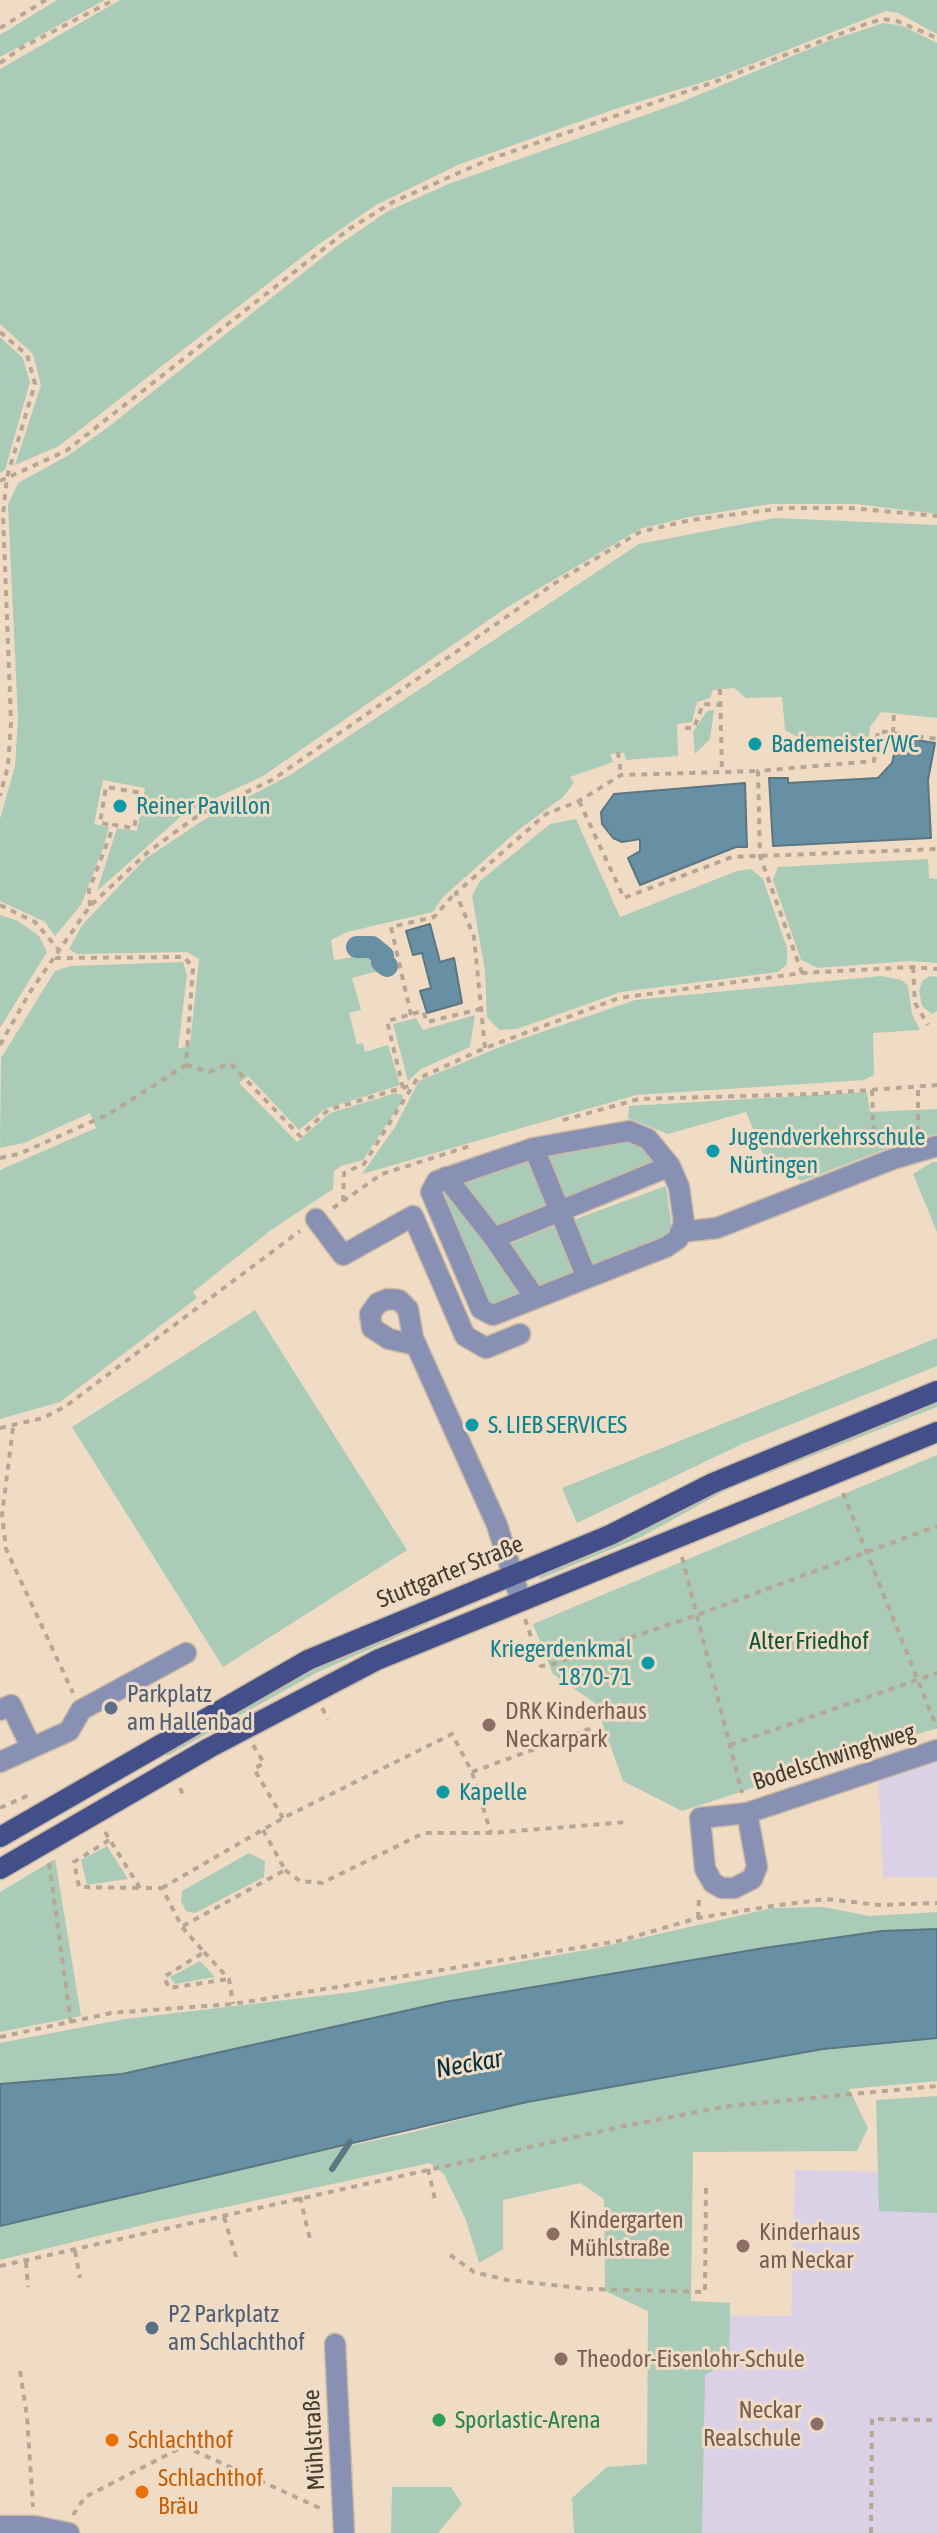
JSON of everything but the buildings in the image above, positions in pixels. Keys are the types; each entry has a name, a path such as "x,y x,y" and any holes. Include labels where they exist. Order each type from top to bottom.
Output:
{"main road":[{"name":"Stuttgarter Straße","path":"0,1837 308,1660 610,1535 777,1455 937,1391"},
{"path":"0,1869 305,1695 377,1660 523,1608 937,1432"}],"street":[{"path":"686,1233 679,1187 670,1166 648,1139 629,1131 534,1148 446,1177 437,1181 431,1192 481,1309 493,1315 666,1247 686,1233 751,1216 874,1166 927,1149"},
{"path":"534,1148 587,1278"},
{"path":"494,1238 670,1166"},
{"path":"446,1177 494,1238 535,1298"},
{"path":"316,1219 343,1255 413,1216 465,1336 486,1348 520,1334"},
{"path":"416,1345 497,1525 523,1608"},
{"path":"0,1762 69,1731 81,1710 186,1653"},
{"path":"0,1710 11,1705 31,1747"},
{"name":"Bodelschwinghweg","path":"747,1813 937,1750"},
{"name":"Mühlstraße","path":"335,2344 344,2526"},
{"path":"0,2526 34,2526 66,2532"}],"path":[{"path":"0,28 46,0"},
{"path":"0,63 21,48 114,0"},
{"path":"0,481 66,451 309,259 393,202 533,143 717,81 866,24 883,19 897,21 937,38"},
{"path":"0,332 27,355 35,384 7,477 3,515 11,722 8,766 0,796"},
{"path":"0,1045 58,949 90,906 148,852 200,814 272,780 555,583 640,532 691,520 785,508 850,508 937,516"},
{"path":"720,689 722,772"},
{"path":"685,728 694,728 703,704 720,705"},
{"path":"893,733 894,712"},
{"path":"411,1015 391,927 434,917 456,893 546,814 579,801 621,775 758,771 874,761 878,731 937,739"},
{"path":"618,752 621,775"},
{"path":"758,771 760,856 802,973"},
{"path":"106,787 141,793 134,828 114,825 100,823 106,787"},
{"path":"579,801 624,898 732,857 937,849"},
{"path":"90,906 89,890 114,825"},
{"path":"456,893 474,937 485,1048"},
{"path":"0,905 35,922 58,949"},
{"path":"53,958 184,957 193,967 186,1065"},
{"path":"913,967 915,1003 928,1025"},
{"path":"343,1201 344,1173 364,1164 417,1079 485,1048 619,998 802,973 913,967 937,969"},
{"path":"403,1088 387,1021 423,1011 427,1022 480,1009"},
{"path":"0,1158 19,1154 109,1114 186,1065 209,1072 230,1063 300,1136 328,1110 412,1085"},
{"path":"918,1087 927,1149"},
{"path":"872,1090 874,1166"},
{"path":"0,1428 13,1428 66,1406 266,1257"},
{"path":"13,1428 2,1515 6,1549 81,1710"},
{"path":"839,1483 937,1728"},
{"path":"523,1608 541,1666 697,1615 937,1526"},
{"path":"681,1551 747,1813"},
{"path":"730,1745 937,1673"},
{"path":"472,1772 592,1728"},
{"path":"140,1888 109,1840 74,1862 79,1887 140,1888 162,1888 283,1818 452,1734 472,1772 491,1833"},
{"path":"250,1741 264,1763 254,1769 283,1818"},
{"path":"263,1830 285,1870 300,1881 322,1883 424,1833 491,1833 628,1822"},
{"path":"48,1856 71,2023"},
{"path":"182,1927 285,1870"},
{"path":"162,1888 182,1927 229,1979 233,2004"},
{"path":"0,2037 111,2013 233,2004 619,1941 698,1918 772,1906 826,1899 879,1905 937,1903"},
{"path":"204,1952 164,1977 169,1988 229,1979"},
{"path":"0,2266 300,2197 729,2106 937,2086"},
{"path":"428,2169 436,2204"},
{"path":"450,2255 474,2272 507,2280 589,2289 705,2292 706,2185"},
{"path":"300,2197 310,2239"},
{"path":"224,2216 236,2257"},
{"path":"75,2251 80,2278"},
{"path":"26,2262 28,2287"},
{"path":"20,2371 27,2416 34,2526"},
{"path":"871,2533 872,2419 937,2420"},
{"path":"66,2532 85,2497 184,2446 344,2526"}],"shaded area":[{"path":"937,1753 937,1877 883,1877 878,1773"},
{"name":"Neckar Realschule","path":"795,2170 937,2173 937,2533 697,2533 699,2315 791,2316"}],"green space":[{"path":"57,0 105,0 0,57 0,35"},
{"path":"120,0 937,0 937,34 898,13 886,11 716,78 615,109 460,164 376,205 315,247 59,446 15,465 41,385 33,354 0,324 0,69"},
{"path":"884,23 903,26 937,43 937,514 856,504 771,504 689,517 640,529 506,608 263,776 186,812 97,891 117,828 137,831 145,788 103,780 94,824 109,827 103,848 81,905 55,936 45,922 0,901 0,819 15,766 18,719 8,505 18,483 69,455 107,428 337,246 388,211 451,183 679,103 831,40"},
{"path":"0,337 23,358 30,382 5,470 0,473"},
{"path":"775,518 937,525 937,718 881,712 870,727 868,752 825,752 785,730 782,697 746,698 734,688 713,690 710,698 697,702 692,722 677,724 678,756 626,760 624,753 610,754 613,762 570,777 574,783 563,797 517,831 443,897 433,912 347,932 331,940 334,960 369,955 378,971 352,978 361,1010 349,1013 357,1044 363,1043 365,1052 388,1045 400,1085 325,1109 299,1130 248,1076 239,1083 297,1142 330,1113 396,1093 403,1095 401,1103 363,1160 334,1171 333,1189 271,1230 193,1292 197,1298 60,1402 0,1419 0,1170 96,1128 90,1113 24,1143 0,1148 1,1058 55,971 71,966 183,962 187,975 178,1049 190,1045 199,959 187,952 77,954 69,949 83,924 145,859 202,821 290,775 639,544"},
{"path":"714,710 710,739 695,754 693,732 707,711"},
{"path":"576,819 620,917 737,871 751,869 763,879 787,948 787,964 778,972 621,992 517,1029 499,1030 487,1017 485,971 472,896 480,881 550,824"},
{"path":"928,859 929,878 937,879 937,963 910,961 818,968 801,960 773,880 778,867"},
{"path":"0,915 18,921 39,936 47,952 0,1028"},
{"path":"881,976 902,980 908,986 912,1014 920,1030 873,1033 874,1075 864,1080 636,1095 362,1174 395,1127 419,1081 507,1044 635,1000"},
{"path":"930,976 937,977 937,1011 932,1014 922,1006 919,990 923,980"},
{"path":"475,1015 470,1047 421,1069 408,1081 393,1024 416,1018 423,1030"},
{"path":"867,1092 870,1112 937,1109 937,1134 909,1140 802,1181 768,1166 746,1112 668,1134 628,1118 629,1106"},
{"path":"624,1140 641,1145 653,1162 566,1197 549,1156"},
{"path":"530,1160 547,1207 495,1228 458,1181"},
{"path":"937,1162 937,1232 913,1174"},
{"path":"666,1186 672,1229 669,1237 590,1269 573,1220"},
{"path":"448,1191 520,1296 490,1305 442,1194"},
{"path":"556,1225 574,1271 539,1289 506,1246"},
{"path":"255,1310 407,1550 223,1667 72,1427"},
{"path":"937,1338 937,1366 742,1444 577,1523 562,1488"},
{"path":"937,1403 937,1407 728,1489 643,1536 540,1579 538,1574 763,1469"},
{"name":"Alter Friedhof","path":"937,1455 937,1728 682,1811 623,1781 595,1703 553,1674 533,1624"},
{"path":"427,1619 429,1623 316,1673 167,1756 164,1752 306,1672"},
{"path":"107,1846 128,1879 87,1885 81,1860"},
{"path":"249,1853 265,1861 264,1877 195,1913 186,1911 181,1901 182,1891"},
{"path":"55,1859 81,2016 0,2032 0,1892"},
{"path":"823,1907 869,1916 937,1912 937,1929 882,1931 764,1948 445,2002 122,2074 0,2084 0,2043 125,2019 353,1992 597,1948 773,1908"},
{"path":"200,1961 215,1977 175,1984 170,1977"},
{"path":"937,2038 937,2081 849,2089 868,2128 857,2151 693,2152 691,2301 730,2303 729,2362 705,2375 702,2533 574,2533 572,2498 607,2467 647,2464 648,2311 605,2291 604,2199 580,2183 503,2200 503,2249 479,2263 466,2220 444,2174 430,2163 151,2223 0,2260 0,2227 142,2190 413,2132 527,2102 823,2049"},
{"path":"937,2096 937,2213 879,2211 876,2100"},
{"path":"392,2487 451,2487 462,2504 438,2533 391,2533"}],"water":[{"path":"898,737 935,743 928,780 931,838 773,846 769,778 788,778 788,783 878,778 892,763"},
{"path":"745,783 747,847 736,847 640,885 628,858 640,851 640,839 622,842 613,838 602,824 601,812 614,794"},
{"path":"430,924 440,962 454,958 462,1003 427,1013 420,991 431,988 422,953 413,955 406,931"},
{"name":"Neckar","path":"937,1929 937,2038 823,2049 527,2102 0,2226 0,2084 122,2074 445,2002 764,1948 882,1931"}],"waterway":[{"path":"357,947 372,947 383,956 382,962 387,966"},
{"path":"332,2169 350,2142"}],"place":[{"name":"Bademeister/WC","path":"755,744"},
{"name":"Reiner Pavillon","path":"120,806"},
{"name":"Jugendverkehrsschule Nürtingen","path":"713,1151"},
{"name":"S. LIEB SERVICES","path":"472,1425"},
{"name":"Kriegerdenkmal 1870-71","path":"648,1663"},
{"name":"Parkplatz am Hallenbad","path":"111,1708"},
{"name":"DRK Kinderhaus Neckarpark","path":"489,1725"},
{"name":"Kapelle","path":"443,1792"},
{"name":"Kindergarten Mühlstraße","path":"553,2234"},
{"name":"Kinderhaus am Neckar","path":"743,2246"},
{"name":"P2 Parkplatz am Schlachthof","path":"152,2328"},
{"name":"Theodor-Eisenlohr-Schule","path":"561,2359"},
{"name":"Sporlastic-Arena","path":"439,2420"},
{"name":"Neckar Realschule","path":"817,2424"},
{"name":"Schlachthof","path":"112,2440"},
{"name":"Schlachthof Bräu","path":"142,2492"}]}
